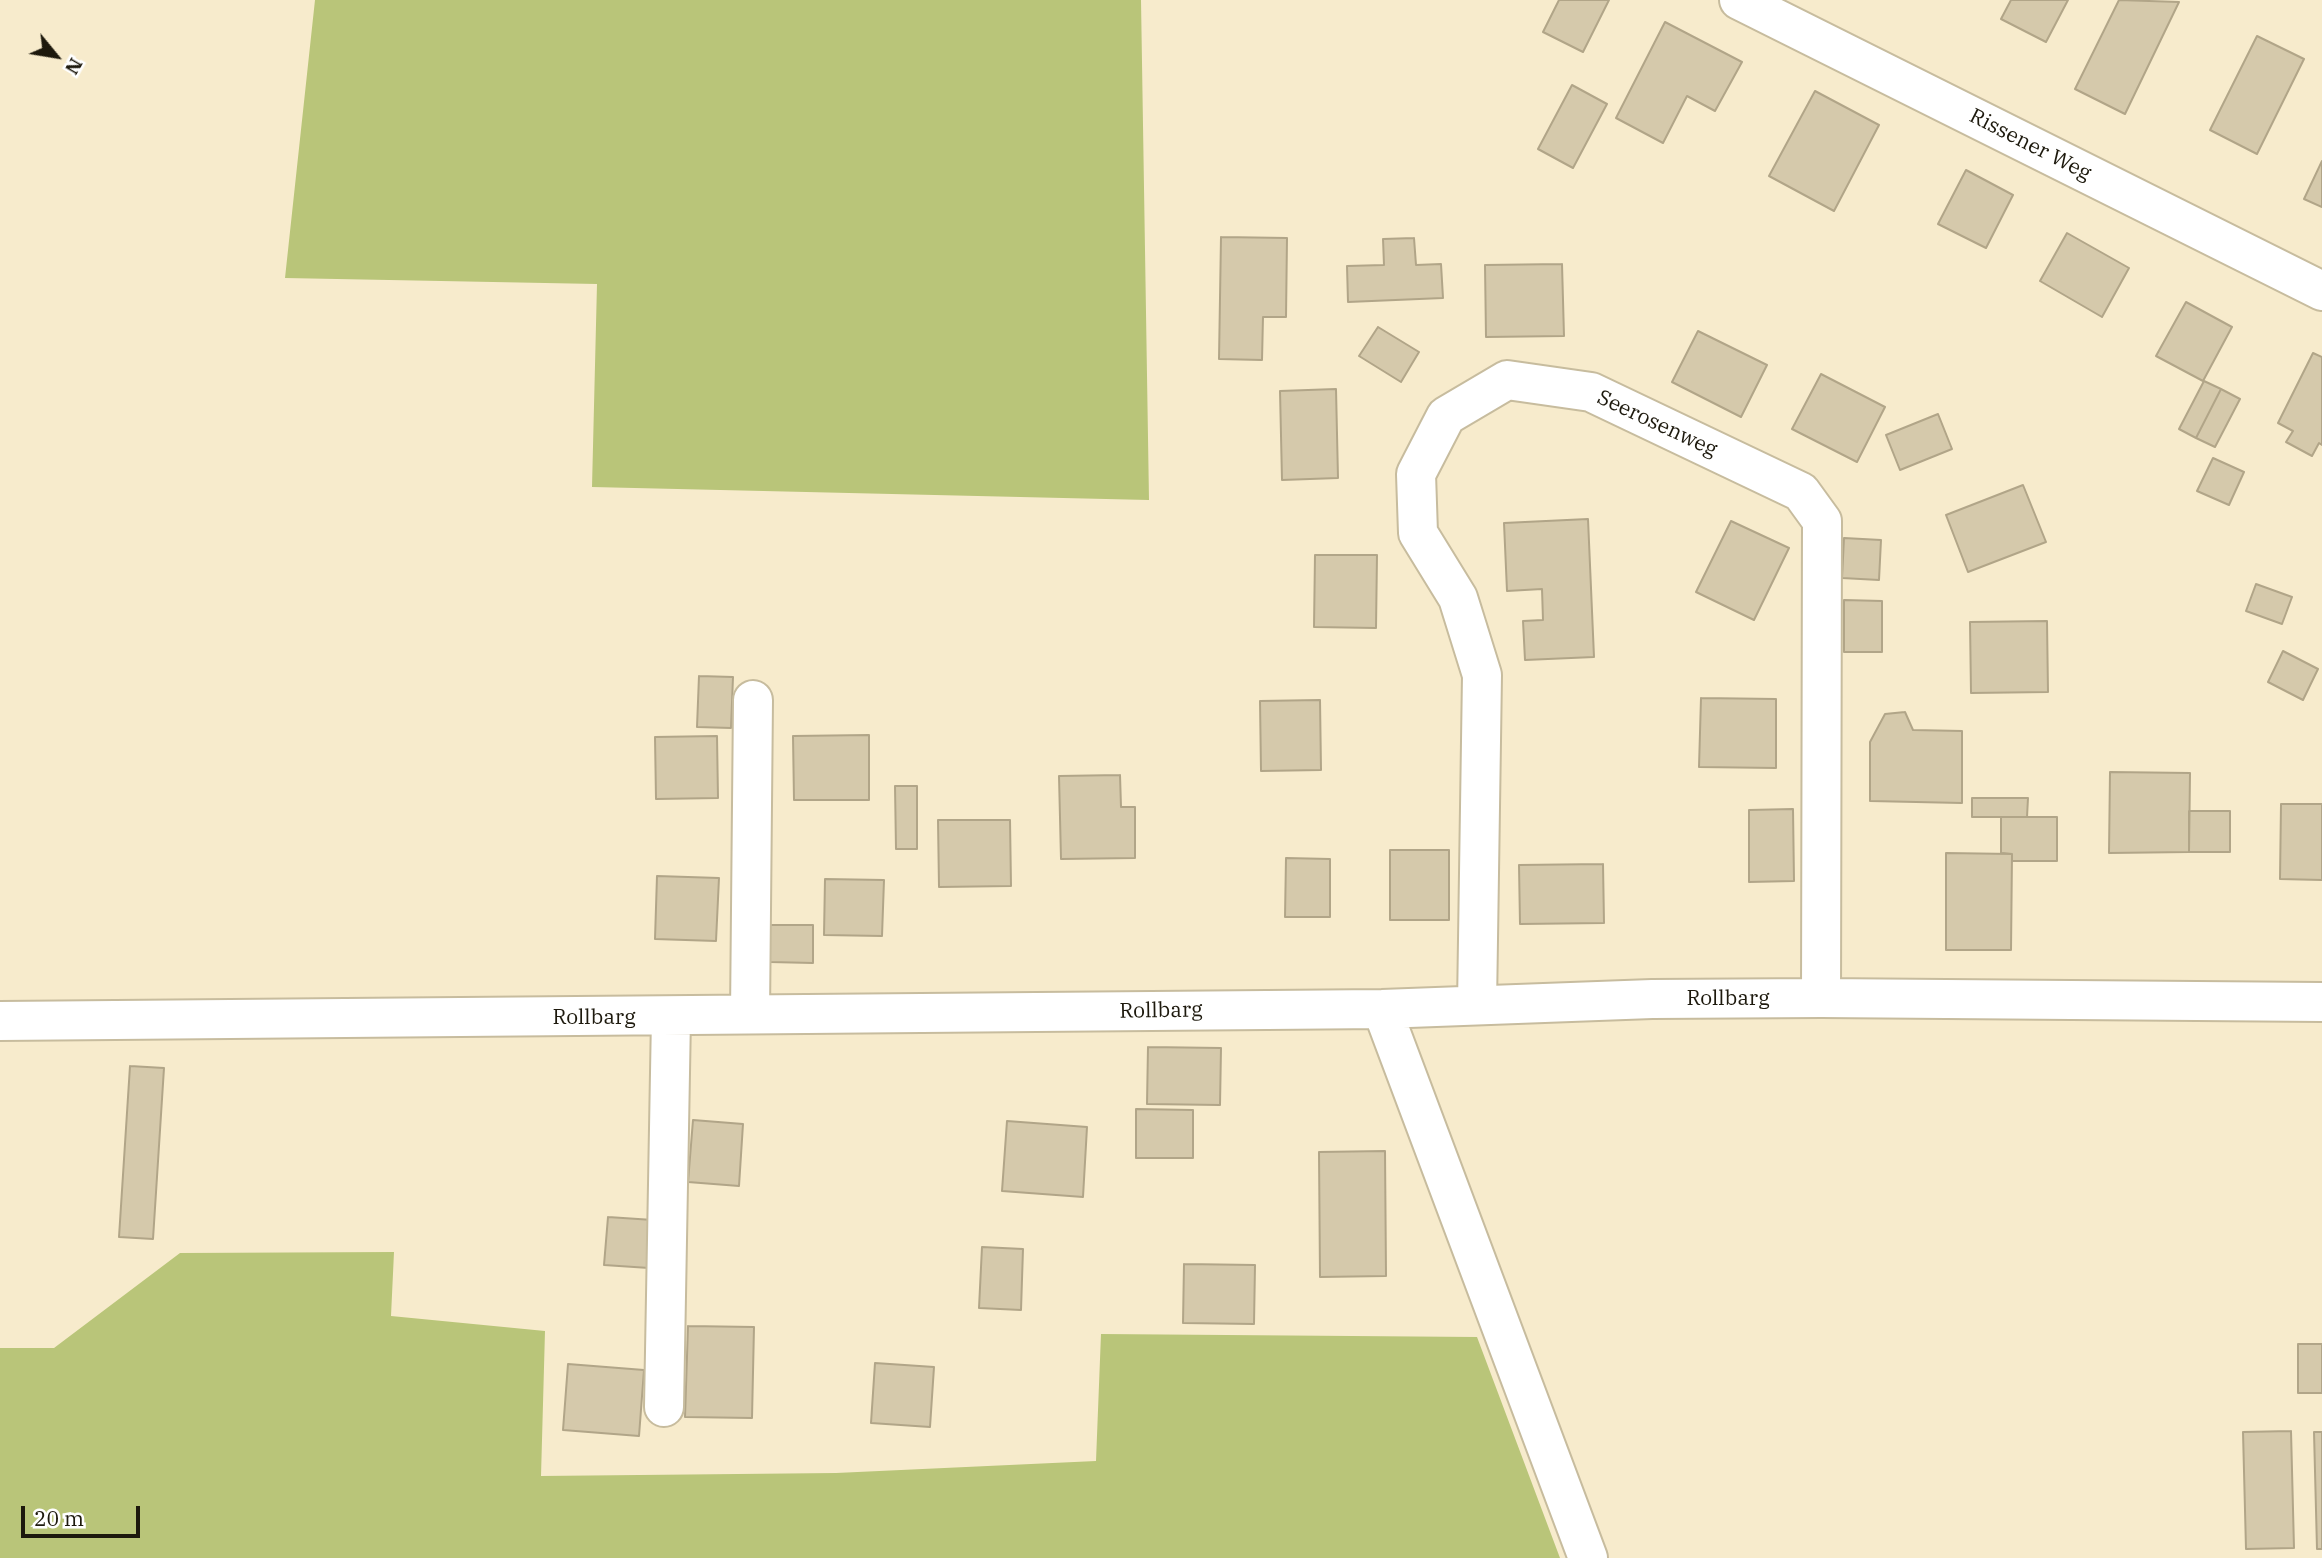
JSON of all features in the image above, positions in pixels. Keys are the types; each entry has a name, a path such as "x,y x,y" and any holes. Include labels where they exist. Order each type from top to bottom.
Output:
{"street":[{"name":"Rissener Weg","path":"1739,0 2322,291"},
{"name":"Seerosenweg","path":"1477,1005 1482,675 1458,598 1418,533 1416,474 1446,415 1507,380 1591,392 1801,492 1822,521 1821,998"},
{"path":"750,1014 753,700"},
{"name":"Rollbarg","path":"0,1021 1382,1009 1821,998 2322,1002"},
{"path":"1382,1009 1588,1558"},
{"path":"664,1407 671,1017"}],"green space":[{"path":"315,0 1141,0 1149,500 592,487 597,284 285,278"},
{"path":"394,1252 391,1316 545,1331 541,1476 836,1473 1096,1461 1101,1334 1477,1337 1560,1558 0,1558 0,1348 54,1348 180,1253"}],"building":[{"path":"1559,0 1609,0 1583,52 1543,32"},
{"path":"2011,0 2068,0 2046,42 2001,19"},
{"path":"2119,0 2179,2 2125,114 2075,89"},
{"path":"1665,22 1742,62 1715,111 1687,96 1663,143 1616,118"},
{"path":"2257,36 2304,59 2257,154 2210,130"},
{"path":"1572,85 1607,104 1573,168 1538,149"},
{"path":"1815,91 1879,125 1834,211 1769,176"},
{"path":"2322,161 2322,207 2304,199"},
{"path":"1966,170 2013,195 1986,248 1938,224"},
{"path":"2067,233 2129,268 2102,317 2040,281"},
{"path":"1221,237 1287,238 1286,317 1263,317 1262,360 1219,359"},
{"path":"1414,238 1416,265 1441,264 1443,298 1348,302 1347,266 1384,265 1383,239"},
{"path":"1562,264 1564,336 1486,337 1485,265"},
{"path":"2186,302 2232,327 2203,381 2156,356"},
{"path":"1378,327 1419,352 1401,382 1359,356"},
{"path":"1698,331 1767,365 1741,417 1672,382"},
{"path":"2313,353 2322,357 2322,445 2319,443 2312,456 2286,442 2293,431 2278,423"},
{"path":"1821,374 1885,407 1857,462 1792,429"},
{"path":"2204,381 2221,389 2196,438 2179,429"},
{"path":"1336,389 1338,478 1282,480 1280,391"},
{"path":"2221,389 2240,399 2215,447 2196,438"},
{"path":"1938,414 1952,449 1900,470 1886,435"},
{"path":"2213,458 2244,472 2229,505 2197,491"},
{"path":"2023,485 2046,542 1968,572 1946,515"},
{"path":"1588,519 1594,657 1525,660 1523,621 1543,620 1542,589 1507,591 1504,523"},
{"path":"1731,521 1789,548 1754,620 1696,592"},
{"path":"1844,538 1881,540 1879,580 1842,578"},
{"path":"1315,555 1377,555 1376,628 1314,627"},
{"path":"2256,584 2292,597 2282,624 2246,611"},
{"path":"1844,600 1882,601 1882,652 1844,652"},
{"path":"2047,621 2048,692 1971,693 1970,622"},
{"path":"2283,651 2318,669 2303,700 2268,682"},
{"path":"699,676 733,677 731,728 697,727"},
{"path":"1701,698 1776,699 1776,768 1699,767"},
{"path":"1320,700 1321,770 1261,771 1260,701"},
{"path":"1905,712 1913,730 1962,731 1962,803 1870,801 1870,742 1885,714"},
{"path":"869,735 869,800 794,800 793,736"},
{"path":"717,736 718,798 656,799 655,737"},
{"path":"2110,772 2190,773 2189,852 2109,853"},
{"path":"1120,775 1121,807 1135,807 1135,858 1061,859 1059,776"},
{"path":"895,786 917,786 917,849 896,849"},
{"path":"1972,798 2028,798 2027,817 1972,817"},
{"path":"2281,804 2322,804 2322,880 2280,879"},
{"path":"1793,809 1794,881 1749,882 1749,810"},
{"path":"2189,811 2230,811 2230,852 2189,852"},
{"path":"2001,817 2057,817 2057,861 2012,861 2012,854 2001,853"},
{"path":"938,820 1010,820 1011,886 939,887"},
{"path":"1390,850 1449,850 1449,920 1390,920"},
{"path":"1946,853 2012,854 2011,950 1946,950"},
{"path":"1286,858 1330,859 1330,917 1285,917"},
{"path":"1603,864 1604,923 1520,924 1519,865"},
{"path":"657,876 719,878 716,941 655,939"},
{"path":"825,879 884,880 882,936 824,935"},
{"path":"770,925 813,925 813,963 770,962"},
{"path":"1148,1047 1221,1048 1220,1105 1147,1104"},
{"path":"130,1066 164,1068 153,1239 119,1237"},
{"path":"1136,1109 1193,1110 1193,1158 1136,1158"},
{"path":"693,1120 743,1124 739,1186 688,1182"},
{"path":"1007,1121 1087,1127 1083,1197 1002,1191"},
{"path":"1385,1151 1386,1276 1320,1277 1319,1152"},
{"path":"608,1217 653,1220 649,1268 604,1265"},
{"path":"982,1247 1023,1249 1021,1310 979,1308"},
{"path":"1184,1264 1255,1265 1254,1324 1183,1323"},
{"path":"688,1326 754,1327 752,1418 685,1417"},
{"path":"2298,1344 2322,1344 2322,1393 2298,1393"},
{"path":"875,1363 934,1367 930,1427 871,1423"},
{"path":"568,1364 644,1370 639,1436 563,1430"},
{"path":"2291,1431 2294,1548 2246,1549 2243,1432"},
{"path":"2314,1432 2322,1432 2322,1549 2317,1549"}]}
